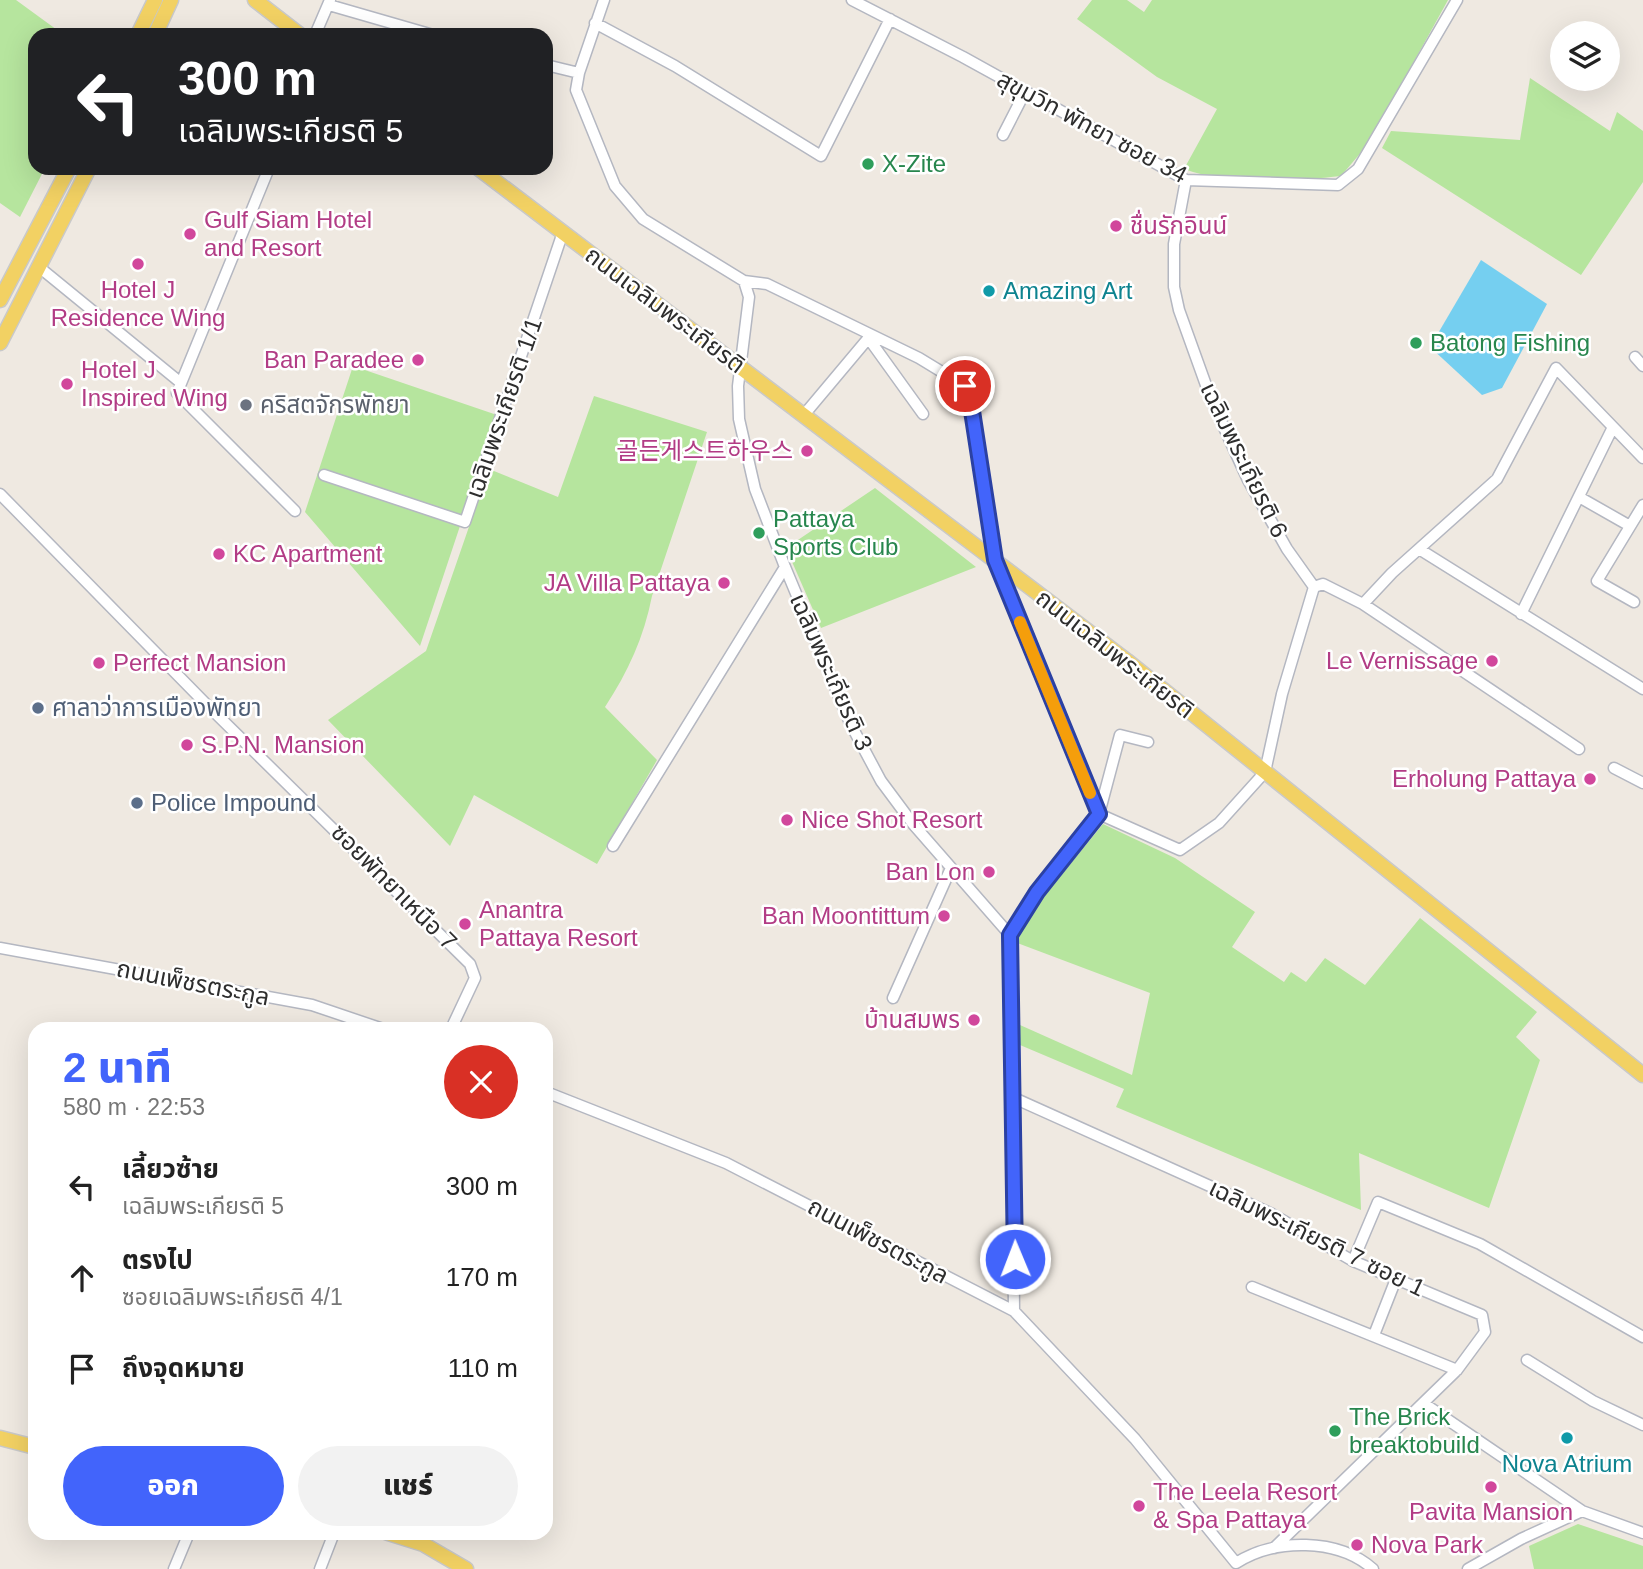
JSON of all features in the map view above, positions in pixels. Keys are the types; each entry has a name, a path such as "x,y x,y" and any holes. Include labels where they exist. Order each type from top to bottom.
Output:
{"main road":[{"path":"141,28 155,0"},
{"path":"158,28 172,0"},
{"path":"255,0 291,28"},
{"path":"0,300 65,175"},
{"path":"0,343 85,175"},
{"name":"ถนนเฉลิมพระเกียรติ","path":"487,175 995,560 1643,1075"},
{"path":"0,1438 28,1445"},
{"path":"410,1540 423,1544 450,1564 466,1569"}],"street":[{"path":"604,0 579,73 576,90 622,197 643,219 744,281 767,284 870,337 919,358 965,386 972,411 995,560 1099,814 1180,850 1219,823 1265,772 1282,694 1314,587 1323,584 1363,604 1579,749"},
{"name":"สุขุมวิท พัทยา ซอย 34","path":"852,0 1186,180 1312,186 1338,185 1349,178 1373,148 1457,0"},
{"path":"318,28 329,2 411,28"},
{"path":"595,23 675,66 821,156 890,19"},
{"path":"553,67 579,73"},
{"path":"1003,135 1025,93"},
{"path":"179,388 266,175"},
{"name":"เฉลิมพระเกียรติ 6","path":"1186,180 1174,244 1174,287 1179,310 1211,399 1248,480 1287,549 1314,587"},
{"name":"เฉลิมพระเกียรติ 1/1","path":"324,475 465,522 564,232"},
{"path":"39,267 179,388 295,511"},
{"name":"เฉลิมพระเกียรติ 3","path":"744,281 749,297 738,386 744,447 755,489 785,567 850,723 881,781 951,868 1010,935"},
{"path":"870,337 923,414"},
{"path":"803,416 870,337"},
{"path":"1635,357 1643,366"},
{"path":"1363,604 1497,479 1556,368 1643,458"},
{"path":"1521,614 1613,427"},
{"name":"ซอยพัทยาเหนือ 7","path":"0,494 205,703 470,964 475,978 454,1022"},
{"path":"1579,497 1630,526"},
{"path":"1634,602 1597,581 1643,505"},
{"path":"1419,549 1643,689"},
{"path":"613,846 785,567"},
{"path":"1014,1311 1014,1098 1010,935 1037,892 1099,814 1120,735 1148,742"},
{"path":"1614,768 1643,783"},
{"path":"893,998 951,868"},
{"name":"ถนนเพ็ชรตระกูล","path":"0,948 312,1005 362,1022"},
{"name":"ถนนเพ็ชรตระกูล","path":"553,1095 726,1163 1014,1311 1135,1439 1235,1566"},
{"name":"เฉลิมพระเกียรติ 7 ซอย 1","path":"1014,1098 1272,1214 1353,1261 1482,1315 1485,1332 1457,1370 1274,1548"},
{"path":"1353,1261 1378,1202 1480,1244 1643,1337"},
{"path":"1374,1335 1396,1279"},
{"path":"1252,1287 1457,1370"},
{"path":"1527,1360 1593,1401 1643,1425"},
{"path":"1423,1403 1582,1511 1643,1533"},
{"path":"1468,1569 1521,1539 1582,1511"},
{"path":"174,1569 186,1540"},
{"path":"320,1569 331,1540"},
{"path":"1235,1566 1274,1548 1298,1545 1341,1549 1370,1568"}],"green space":[{"path":"0,0 16,0 54,28 28,28 28,175 41,175 20,217 0,203"},
{"path":"1092,0 1127,0 1144,12 1152,0 1448,0 1369,143 1341,176 1241,180 1184,169 1217,109 1157,77 1077,19"},
{"path":"1530,78 1610,131 1617,112 1643,131 1643,182 1581,275 1382,148 1391,131 1520,140"},
{"path":"353,366 497,415 420,646 305,512"},
{"path":"594,396 707,432 640,640 621,681 605,707 657,760 597,864 474,795 450,846 328,720 426,651 489,469 558,497"},
{"path":"875,488 976,567 821,628 786,548"},
{"path":"1103,824 1175,858 1255,912 1232,947 1284,982 1291,972 1306,982 1325,958 1365,985 1420,918 1537,1012 1516,1037 1540,1060 1489,1208 1359,1153 1361,1210 1116,1107 1124,1089 1020,1045 1020,1025 1132,1075 1150,993 1015,942 1022,923"},
{"path":"1578,1524 1643,1546 1643,1569 1534,1569 1529,1546"}],"water":[{"path":"1481,260 1547,304 1502,388 1482,395 1430,347"}],"slow traffic":[{"path":"1020,622 1090,793"}],"place":[{"name":"X-Zite","path":"868,164"},
{"name":"ชื่นรักอินน์","path":"1116,226"},
{"name":"Gulf Siam Hotel and Resort","path":"190,234"},
{"name":"Hotel J Residence Wing","path":"138,264"},
{"name":"Amazing Art","path":"989,291"},
{"name":"Batong Fishing","path":"1416,343"},
{"name":"Ban Paradee","path":"418,360"},
{"name":"Hotel J Inspired Wing","path":"67,384"},
{"name":"คริสตจักรพัทยา","path":"246,405"},
{"name":"골든게스트하우스","path":"807,451"},
{"name":"Pattaya Sports Club","path":"759,533"},
{"name":"KC Apartment","path":"219,554"},
{"name":"JA Villa Pattaya","path":"724,583"},
{"name":"Le Vernissage","path":"1492,661"},
{"name":"Perfect Mansion","path":"99,663"},
{"name":"ศาลาว่าการเมืองพัทยา","path":"38,708"},
{"name":"S.P.N. Mansion","path":"187,745"},
{"name":"Erholung Pattaya","path":"1590,779"},
{"name":"Police Impound","path":"137,803"},
{"name":"Nice Shot Resort","path":"787,820"},
{"name":"Ban Lon","path":"989,872"},
{"name":"Ban Moontittum","path":"944,916"},
{"name":"Anantra Pattaya Resort","path":"465,924"},
{"name":"บ้านสมพร","path":"974,1020"},
{"name":"The Brick breaktobuild","path":"1335,1431"},
{"name":"Nova Atrium","path":"1567,1438"},
{"name":"Pavita Mansion","path":"1491,1487"},
{"name":"The Leela Resort & Spa Pattaya","path":"1139,1506"},
{"name":"Nova Park","path":"1357,1545"}],"route":[{"path":"965,386 972,411 995,560 1099,814 1037,892 1010,935 1015,1259"}]}
